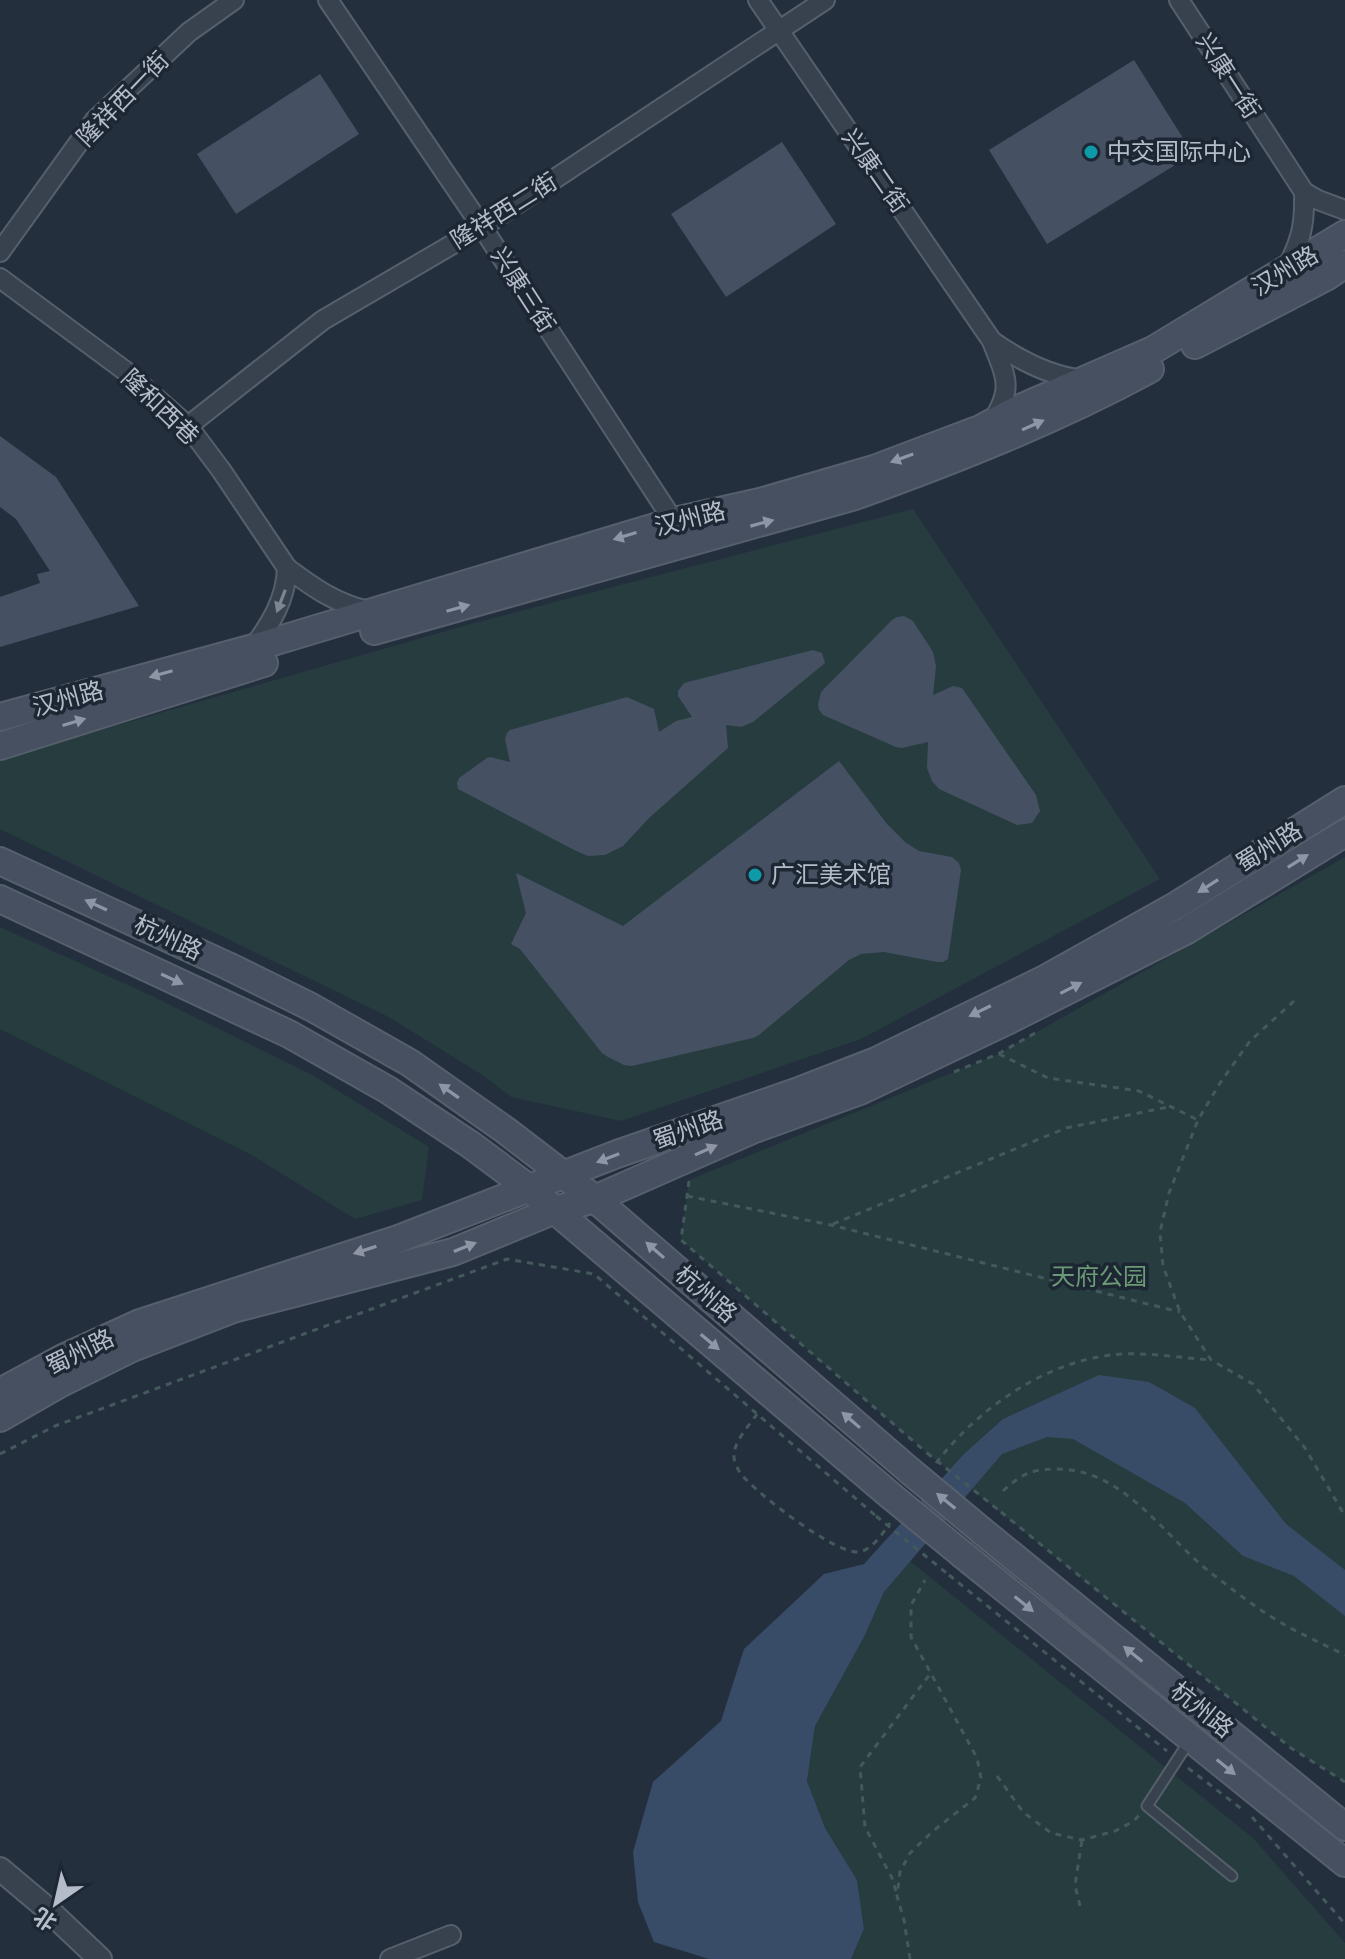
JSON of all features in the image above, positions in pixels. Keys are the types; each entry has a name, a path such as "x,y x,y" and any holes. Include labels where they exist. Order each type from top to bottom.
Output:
{"main road":[{"name":"汉州路","path":"0,746 681,532 760,502 874,469 991,423 1153,350 1345,234"},
{"name":"汉州路","path":"0,717 375,612 681,532 855,496 1000,440 1118,386 1326,277 1345,264"},
{"name":"蜀州路","path":"0,1392 63,1358 140,1323 398,1239 617,1154 876,1061 1043,980 1177,905 1345,800"},
{"name":"蜀州路","path":"0,1418 132,1348 233,1309 453,1252 555,1210 595,1199 752,1130 860,1091 1187,930 1345,833"},
{"name":"杭州路","path":"0,861 311,1007 410,1063 505,1130 595,1199 923,1465 982,1531 1345,1827"},
{"name":"杭州路","path":"0,899 289,1034 400,1098 471,1145 555,1210 887,1509 1184,1749 1345,1863"}],"street":[{"name":"隆祥西一街","path":"0,252 95,120 189,32 234,0"},
{"name":"兴康三街","path":"328,0 482,227 681,532"},
{"name":"兴康二街","path":"758,0 992,341"},
{"name":"隆祥西二街","path":"188,426 323,320 482,227 825,0"},
{"name":"兴康一街","path":"1179,0 1304,192"},
{"path":"1304,192 1345,210"},
{"path":"1286,270 1299,244 1305,219 1304,192"},
{"name":"隆和西巷","path":"0,278 124,370 188,426 287,568"},
{"path":"992,341 1035,366 1068,379 1086,381"},
{"path":"991,423 1003,405 1007,390 992,341"},
{"path":"287,568 348,606 375,612"},
{"path":"253,648 276,614 287,586 287,568"},
{"path":"0,1869 100,1959"},
{"path":"390,1959 451,1935"}],"lane":[{"path":"1184,1749 1147,1806 1232,1876"}],"path":[{"path":"1211,1360 1180,1312 1163,1266 1160,1232 1169,1193 1198,1120 1220,1083 1250,1041 1294,1001"},
{"path":"954,1072 998,1054 1040,1030"},
{"path":"998,1054 1048,1078 1139,1091 1198,1120"},
{"path":"831,1225 1066,1128 1168,1107"},
{"path":"689,1180 681,1240 923,1465 1001,1512 1291,1748 1345,1782"},
{"path":"687,1196 831,1225 1180,1312"},
{"path":"0,1454 55,1426 507,1259 594,1274 757,1414 887,1509 1184,1749 1252,1818 1345,1924"},
{"path":"923,1465 1011,1392 1076,1361 1115,1354 1211,1360 1253,1384 1305,1448 1345,1516"},
{"path":"757,1414 736,1446 734,1458 739,1472 823,1540 858,1553 867,1549 878,1539 887,1509"},
{"path":"1003,1491 1016,1479 1037,1469 1072,1469 1114,1485 1211,1574 1279,1622 1345,1655"},
{"path":"897,1896 900,1872 910,1853 975,1798 981,1778 977,1758 911,1637 911,1605 925,1580"},
{"path":"910,1959 904,1920 892,1878 865,1827 860,1767 930,1674"},
{"path":"997,1776 1023,1812 1051,1833 1082,1840 1115,1831 1134,1821 1147,1806"},
{"path":"1080,1906 1075,1885 1082,1840"}],"green space":[{"path":"913,509 1160,879 861,1039 621,1121 511,1097 484,1076 387,1016 0,829 0,759 474,623"},
{"name":"天府公园","path":"1345,857 1345,1782 1291,1748 927,1453 681,1240 689,1180 998,1054"},
{"path":"0,927 152,996 314,1076 429,1147 422,1200 355,1219 250,1154 0,1029"},
{"path":"910,1561 1253,1838 1345,1943 1345,1959 851,1959 864,1929 857,1880 825,1828 807,1781 815,1726 864,1637 884,1592"}],"water":[{"path":"1099,1375 1149,1382 1195,1408 1286,1524 1345,1570 1345,1616 1294,1576 1243,1556 1185,1503 1073,1439 1047,1437 1002,1454 884,1592 864,1637 815,1726 807,1781 825,1828 857,1880 864,1929 851,1959 709,1959 654,1942 638,1902 633,1852 653,1782 721,1721 744,1649 824,1574 864,1564 964,1454 1003,1419"}],"building":[{"name":"中交国际中心","path":"1134,60 1193,154 1047,244 989,150"},
{"path":"320,74 359,134 236,214 197,154"},
{"path":"782,142 836,224 726,297 671,214"},
{"path":"0,436 56,477 139,606 0,647 0,597 40,583 37,574 50,571 16,519 0,507"},
{"path":"904,616 913,621 933,652 936,666 933,695 953,686 962,688 1036,795 1040,811 1032,823 1017,825 939,789 927,768 928,742 896,747 823,715 819,710 821,692 892,620"},
{"path":"813,650 822,653 825,663 753,722 741,727 726,725 728,748 649,818 623,846 605,855 588,856 576,851 458,789 459,778 487,758 510,762 505,739 510,730 627,697 654,709 659,732 676,721 692,717 678,696 684,683"},
{"path":"839,761 887,824 905,842 919,851 952,857 959,863 961,870 948,959 937,962 884,952 861,954 849,960 753,1038 632,1066 602,1053 520,949 511,944 526,913 516,873 623,926"}],"place":[{"name":"中交国际中心","path":"1091,152"},
{"name":"广汇美术馆","path":"755,875"}]}
